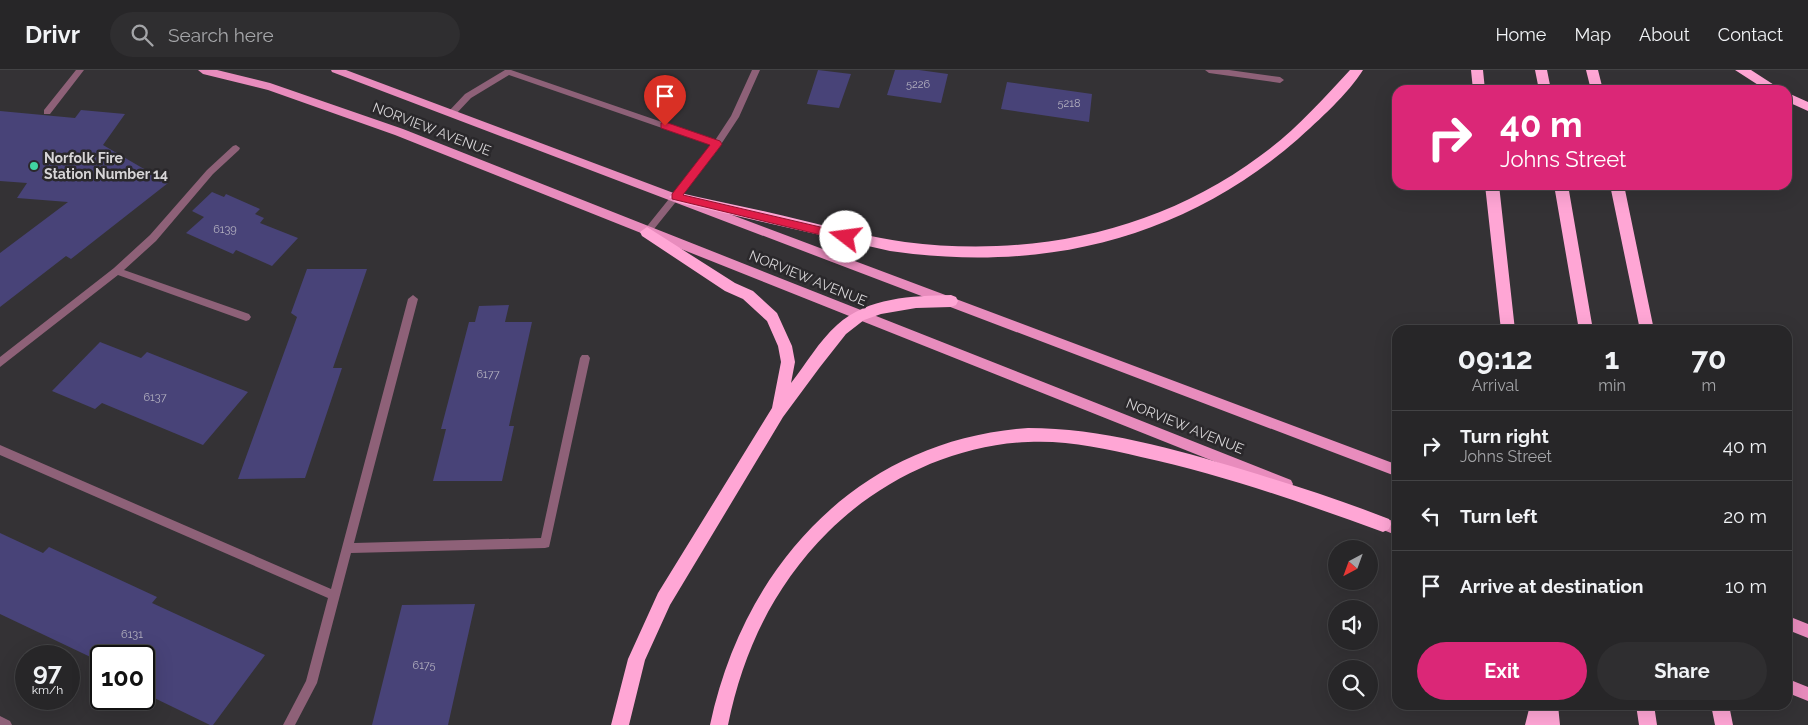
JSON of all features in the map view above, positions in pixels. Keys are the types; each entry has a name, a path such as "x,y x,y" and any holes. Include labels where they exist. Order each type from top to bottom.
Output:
{"highway":[{"path":"676,197 846,237 919,249 1004,252 1106,238 1151,224 1193,206 1243,177 1289,142 1332,100 1357,70"},
{"path":"1477,70 1479,85"},
{"path":"1541,70 1544,85"},
{"path":"1592,70 1596,85"},
{"path":"1742,70 1768,85"},
{"path":"1792,99 1808,107"},
{"path":"1493,190 1507,325"},
{"path":"1562,190 1585,325"},
{"path":"1618,190 1646,325"},
{"path":"647,232 730,287 748,295 772,317 785,346 788,362 778,412"},
{"path":"620,725 637,659 664,599 778,412 841,330 859,316 880,308 916,302 951,301"},
{"path":"719,725 738,653 761,604 791,560 826,522 865,490 899,470 934,454 970,443 1025,436 1053,436 1104,442 1184,458 1244,475 1390,527"},
{"path":"1534,725 1538,710"},
{"path":"1550,710 1551,725"},
{"path":"1646,710 1648,725"},
{"path":"1721,710 1724,725"}],"main road":[{"name":"NORVIEW AVENUE","path":"202,70 270,87 398,132 859,316 1020,377 1390,527"},
{"name":"NORVIEW AVENUE","path":"336,70 1392,469"},
{"path":"1792,625 1808,631"},
{"path":"1792,688 1808,694"}],"street":[{"path":"47,112 80,70"},
{"path":"647,232 717,144 735,117 756,70"},
{"path":"1209,70 1280,80"},
{"path":"452,113 468,96 508,72 717,144"},
{"path":"0,363 117,271 153,238 210,172 236,148"},
{"path":"117,271 246,317"},
{"path":"289,725 311,684 413,299"},
{"path":"348,548 545,542 585,358"},
{"path":"0,450 335,596"},
{"path":"0,722 6,725"}],"building":[{"path":"818,70 851,74 839,108 807,104"},
{"path":"895,70 919,70 948,74 941,103 887,95"},
{"path":"1007,82 1092,94 1089,122 1001,109"},
{"path":"81,110 125,114 103,145 168,183 71,259 66,256 0,307 0,253 68,202 17,198 27,183 0,181 0,111 75,118"},
{"path":"212,192 224,197 226,194 260,209 255,214 264,218 260,223 298,238 272,266 236,250 233,254 186,233 204,217 192,211"},
{"path":"307,269 367,269 333,368 342,368 305,478 238,479 297,317 291,313"},
{"path":"509,305 505,322 532,322 509,426 514,426 502,481 433,481 446,429 441,429 469,322 475,322 479,306"},
{"path":"100,342 141,358 147,352 248,392 203,445 102,403 95,409 52,391"},
{"path":"0,533 43,553 49,547 157,597 152,603 265,655 213,725 210,725 155,698 155,645 90,645 90,657 80,652 80,645 65,645 0,614"},
{"path":"475,604 448,725 372,725 402,605"}],"place":[{"name":"Norfolk Fire Station Number 14","path":"34,166"}],"route":[{"path":"665,126 717,144 676,197 846,237"}]}
